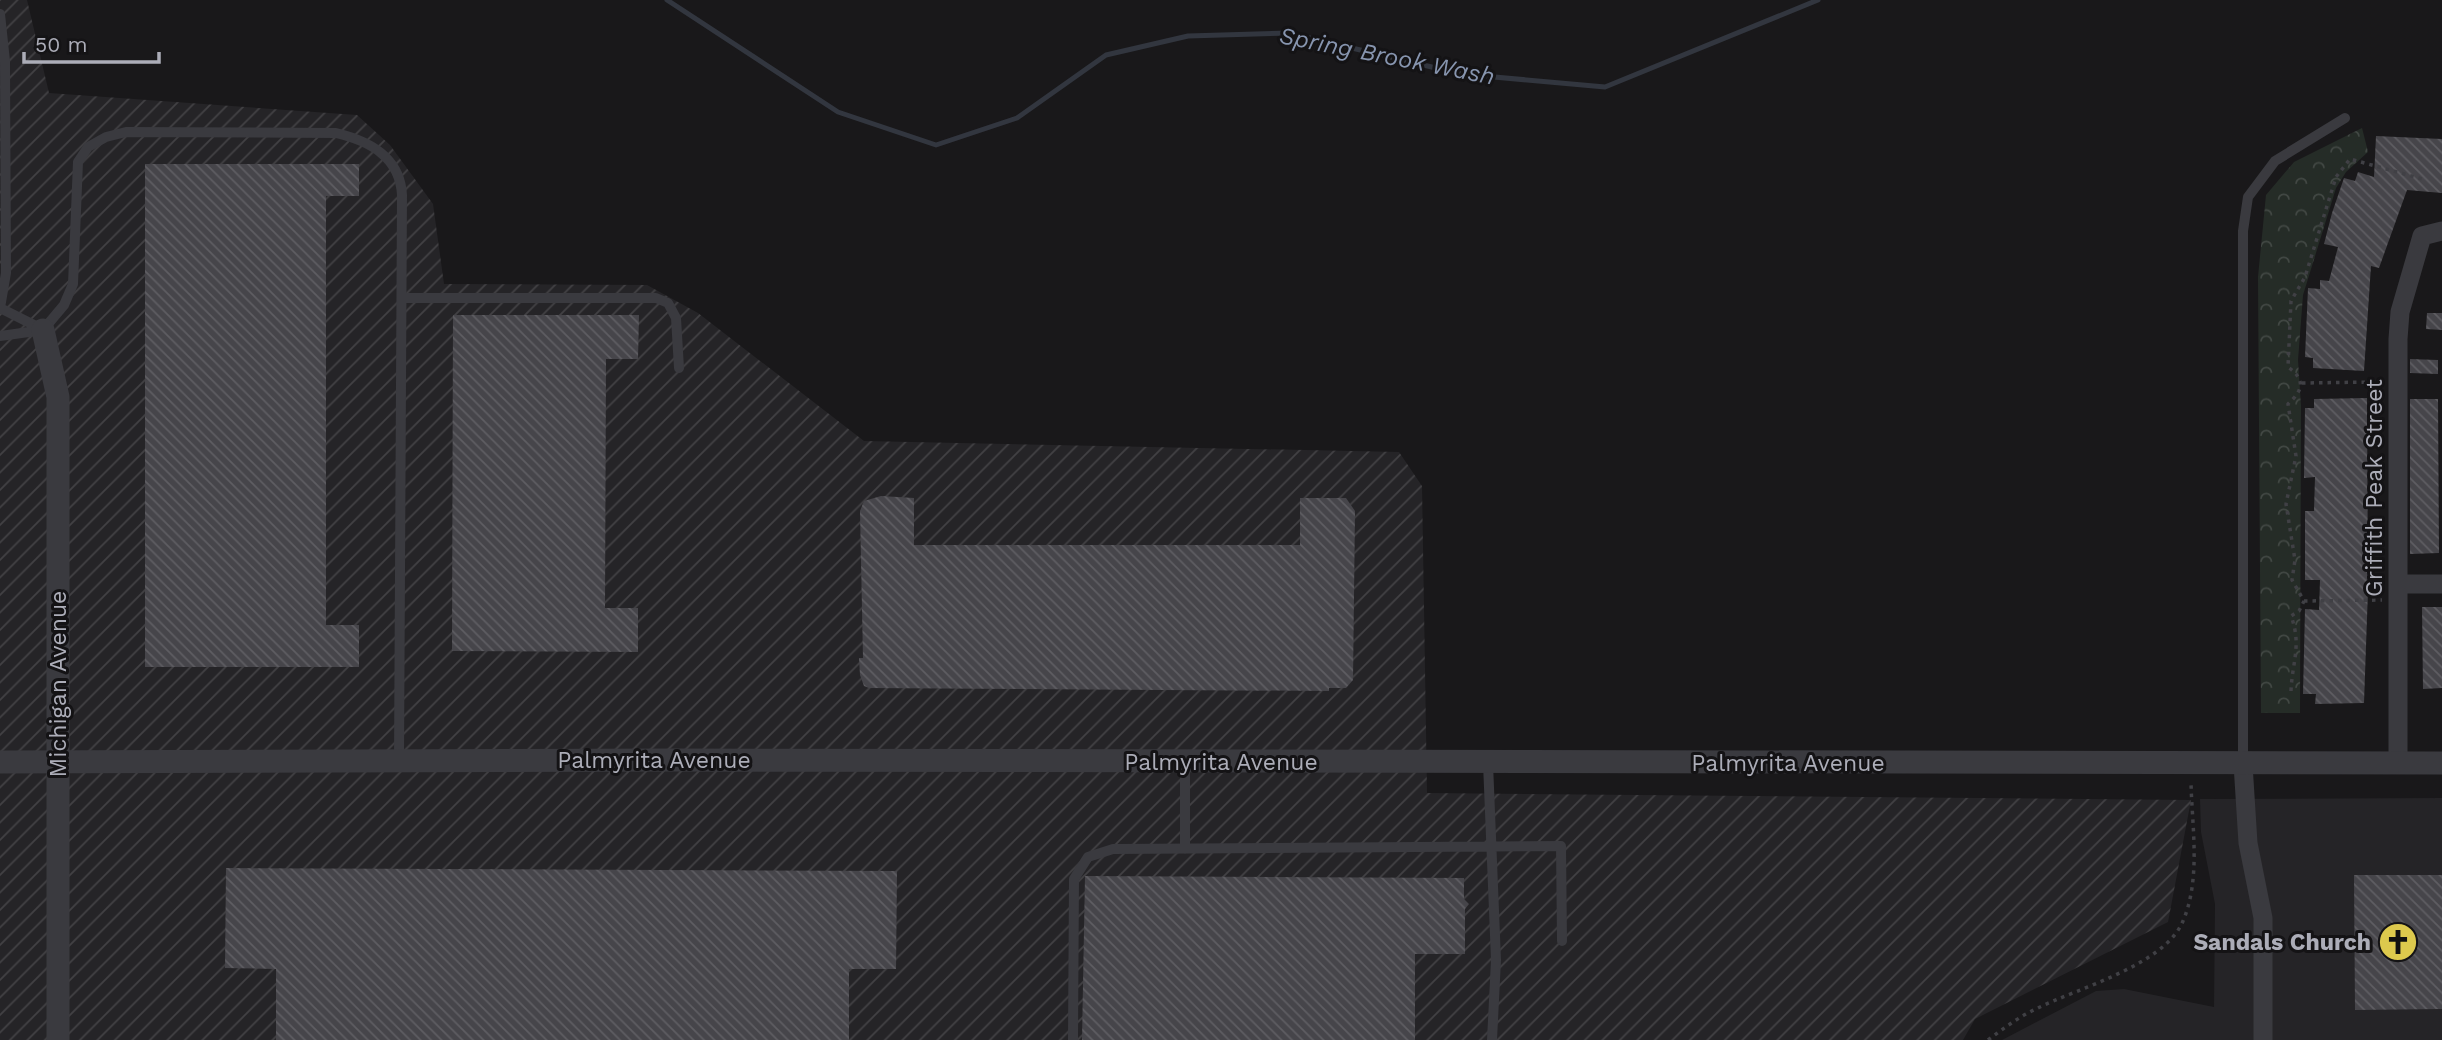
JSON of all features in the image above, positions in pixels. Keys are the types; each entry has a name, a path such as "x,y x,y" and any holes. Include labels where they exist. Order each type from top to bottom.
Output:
{"street":[{"name":"Griffith Peak Street","path":"2398,764 2400,312 2423,236 2442,231"},
{"name":"Michigan Avenue","path":"43,330 58,397 58,1040"},
{"path":"2398,592 2442,584"},
{"name":"Palmyrita Avenue","path":"0,762 2442,763"},
{"path":"2243,764 2248,843 2263,918 2263,1040"}],"lane":[{"path":"0,14 5,61 6,260 0,308 43,330"},
{"path":"2243,764 2245,220 2248,197 2275,160 2345,118"},
{"path":"0,336 43,330 64,305 73,284 78,162 88,147 106,137 126,132 336,133 365,142 391,161 401,178 399,761"},
{"path":"402,298 656,298 668,303 676,318 679,368"},
{"path":"1185,762 1185,849"},
{"path":"1488,763 1496,960 1492,1040"},
{"path":"1073,1040 1074,879 1088,857 1113,849 1560,846 1562,941"}],"path":[{"path":"2304,601 2292,580 2295,560 2286,504 2296,456 2288,404 2299,393 2302,383 2299,374 2288,367 2291,301 2305,277 2340,168 2350,159 2362,160 2426,180"},
{"path":"2302,383 2375,382"},
{"path":"2304,601 2398,592"},
{"path":"2291,691 2291,670 2298,650 2291,616 2299,611 2304,601"},
{"path":"1989,1040 2009,1023 2039,1007 2081,990 2161,949 2174,935 2183,922 2193,882 2190,763"}],"shaded area":[{"path":"0,0 27,0 49,93 357,115 390,145 433,204 444,284 647,285 698,313 864,441 1399,452 1422,486 1427,793 2191,800 2168,922 1975,1019 1963,1040 0,1040"},
{"path":"2442,798 2442,1040 2002,1040 2096,991 2124,989 2214,1007 2215,904 2201,832 2200,799"}],"green space":[{"path":"2362,128 2368,152 2346,172 2336,188 2303,295 2298,360 2301,406 2300,713 2261,713 2258,277 2266,195 2294,162"}],"building":[{"path":"2376,136 2442,139 2442,193 2407,190 2379,268 2371,266 2364,371 2313,368 2313,358 2305,357 2308,288 2320,289 2320,280 2329,281 2338,247 2324,244 2332,213 2344,178 2355,181 2358,172 2374,177"},
{"path":"145,164 359,164 359,196 326,196 326,625 359,625 359,667 145,667"},
{"path":"2427,313 2442,313 2442,330 2426,329"},
{"path":"453,315 639,315 638,359 606,359 605,608 638,608 638,652 452,651"},
{"path":"2410,359 2438,360 2438,374 2410,373"},
{"path":"2367,398 2368,590 2364,703 2315,704 2316,694 2303,694 2305,609 2319,610 2320,580 2305,580 2305,511 2314,511 2315,477 2304,478 2305,408 2314,408 2314,399"},
{"path":"2410,399 2438,399 2439,553 2410,554"},
{"path":"881,496 914,498 914,545 1300,545 1300,498 1346,498 1355,511 1353,680 1346,688 1329,688 1329,691 869,688 864,686 860,675 859,658 863,658 860,511 864,501"},
{"path":"2422,607 2442,607 2442,688 2423,689"},
{"path":"226,868 897,871 896,969 849,969 849,1040 276,1040 276,969 225,968"},
{"name":"Sandals Church","path":"2354,875 2442,875 2442,1009 2355,1010"},
{"path":"1085,876 1464,878 1464,899 1469,904 1465,909 1465,954 1415,954 1415,1040 1082,1040"}],"waterway":[{"name":"Spring Brook Wash","path":"667,0 838,112 936,145 1017,118 1106,55 1188,36 1289,33 1461,74 1605,87 1818,0"}],"place":[{"name":"Sandals Church","path":"2398,942"}]}
